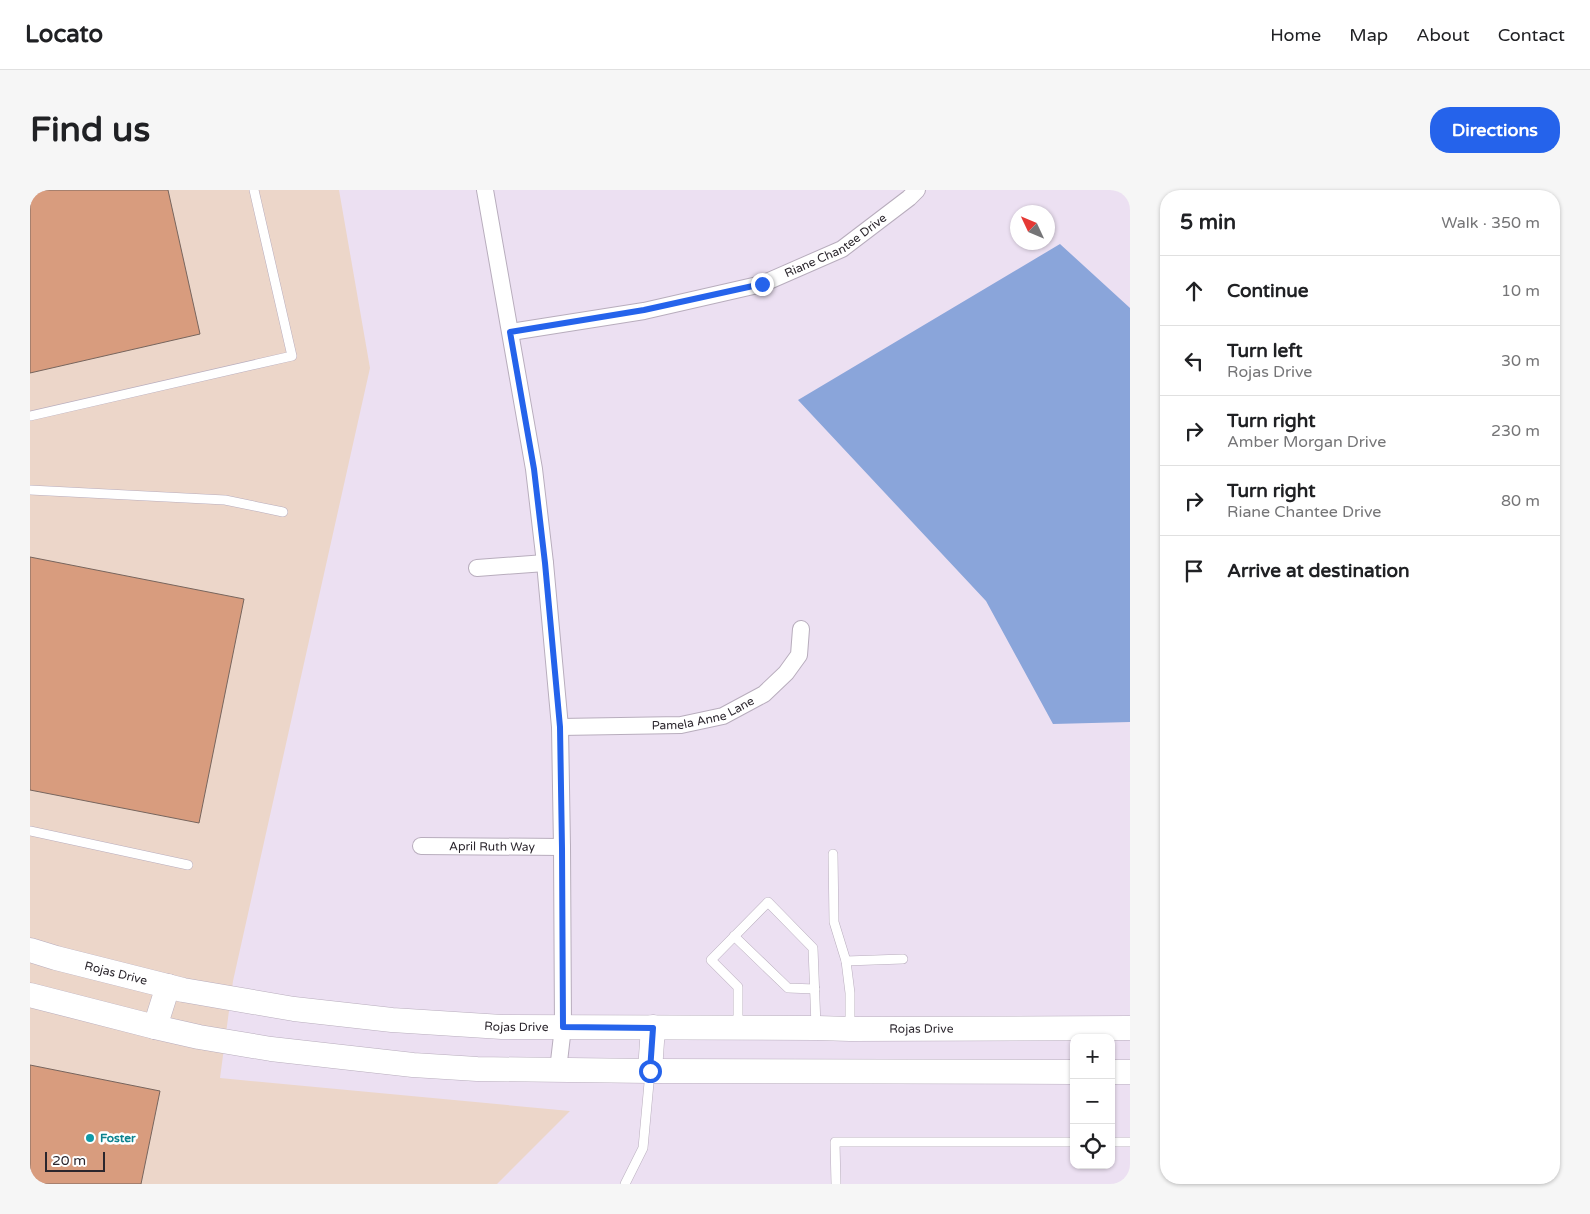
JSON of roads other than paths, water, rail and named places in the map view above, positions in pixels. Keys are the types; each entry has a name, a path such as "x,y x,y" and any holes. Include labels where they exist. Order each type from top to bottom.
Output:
{"main road":[{"name":"Rojas Drive","path":"30,950 168,986 294,1009 392,1020 502,1027 1130,1028"},
{"path":"155,1027 168,986"},
{"path":"30,995 198,1037 262,1048 413,1065 650,1071 1070,1072"},
{"path":"650,1071 653,1028"},
{"path":"1115,1072 1130,1072"}],"street":[{"path":"485,190 534,469 545,563 560,727 563,1027 558,1070"},
{"name":"Riane Chantee Drive","path":"510,332 644,310 762,284 842,249 917,190"},
{"path":"477,568 545,563"},
{"name":"Pamela Anne Lane","path":"560,727 681,725 723,716 764,694 786,673 799,655 801,629"},
{"name":"April Ruth Way","path":"421,846 562,848"}],"lane":[{"path":"30,416 292,356 254,190"},
{"path":"30,490 225,500 283,512"},
{"path":"30,831 188,865"},
{"path":"833,854 834,922 846,962 850,993 850,1029"},
{"path":"738,1027 738,987 712,960 768,902 813,948 816,1028"},
{"path":"734,936 788,988 815,989"},
{"path":"846,962 903,959"},
{"path":"624,1184 642,1148 650,1071"},
{"path":"836,1184 835,1142 1070,1142"},
{"path":"1115,1142 1130,1142"}],"water":[{"path":"1060,244 1130,308 1130,722 1053,724 986,601 798,400 1050,250 1055,250 1055,247"}],"place":[{"name":"Foster","path":"90,1138"}]}
